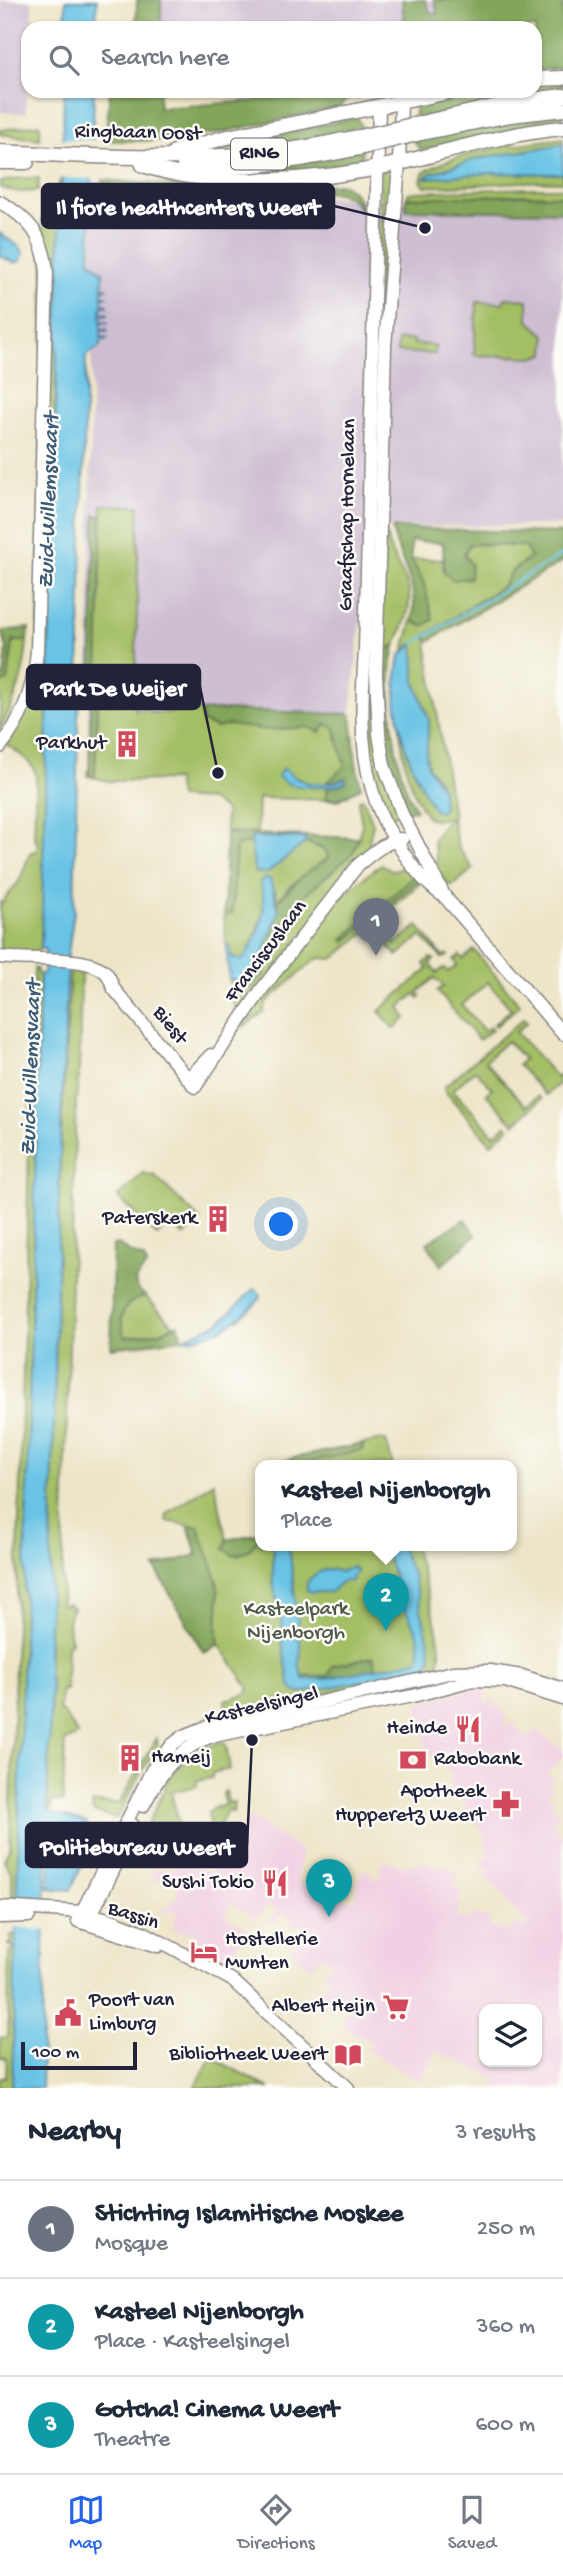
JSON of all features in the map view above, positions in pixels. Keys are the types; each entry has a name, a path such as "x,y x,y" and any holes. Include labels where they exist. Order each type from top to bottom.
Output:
{"main road":[{"path":"542,79 563,78"},
{"name":"Ringbaan Oost","path":"0,162 33,158 148,159 194,168 300,160 516,102 563,96"},
{"path":"148,159 223,138 423,98"},
{"name":"Ringbaan Oost","path":"421,128 563,108"},
{"path":"148,159 171,175 240,180 292,179 379,168 493,140 563,128"},
{"name":"Ringbaan Oost","path":"0,152 33,158"}],"street":[{"name":"Graafschap Hornelaan","path":"401,103 385,347 377,706 379,734 388,777 412,837 446,897 563,1034"},
{"name":"Graafschap Hornelaan","path":"379,108 365,650 361,706 363,749 372,791 383,820 407,861 422,879 446,897"},
{"path":"0,202 28,222 44,251 47,272 37,651 28,699 13,729 0,747"},
{"name":"Franciscuslaan","path":"191,1083 203,1078 218,1052 314,920 358,865 374,852 412,837"},
{"name":"Biest","path":"0,957 86,963 100,979 114,989 191,1083"},
{"path":"454,1677 490,1671 522,1676 563,1689"},
{"path":"454,1677 505,1681 563,1699"},
{"name":"Kasteelsingel","path":"85,1916 125,1847 129,1832 159,1776 173,1759 194,1744 209,1737 413,1696 454,1677"},
{"path":"0,1907 15,1912"},
{"path":"0,1917 15,1912"},
{"name":"Bassin","path":"15,1912 85,1916 201,1963 232,1980 348,2088"}],"shaded area":[{"path":"0,0 32,0 33,21 21,21 21,98 26,98 26,113 0,112"},
{"path":"141,0 563,0 542,21 140,21"},
{"path":"93,181 335,198 563,207 563,525 370,527 351,713 151,713 147,709 135,710 88,770"},
{"path":"474,1688 488,1689 483,1700 486,1704 494,1698 496,1700 493,1704 500,1707 508,1719 504,1722 506,1729 515,1721 515,1727 528,1738 535,1729 563,1751 563,1757 547,1774 554,1778 549,1785 553,1788 548,1796 555,1800 551,1804 561,1815 552,1822 563,1835 563,2088 492,2088 497,2079 482,2071 480,2074 438,2051 419,2081 367,2050 371,2042 341,2025 351,2007 348,1996 334,1992 322,2010 312,2004 330,1980 323,1972 331,1963 322,1956 309,1968 291,1951 306,1931 298,1924 296,1926 291,1923 293,1920 284,1913 275,1923 268,1922 276,1909 268,1903 256,1920 231,1902 225,1916 249,1929 226,1961 195,1946 196,1934 172,1929 177,1912 161,1912 162,1908 170,1908 172,1900 176,1900 179,1880 152,1879 153,1869 176,1869 175,1860 186,1861 186,1865 212,1873 251,1817 301,1850 297,1880 310,1890 355,1901 361,1870 372,1872 371,1877 375,1878 379,1877 382,1861 409,1866 419,1865 420,1862 431,1864 431,1867 437,1869 438,1866 449,1868 449,1871 458,1873 455,1888 461,1889 458,1903 461,1904 456,1917 470,1920 471,1914 491,1919 489,1927 508,1931 511,1931 513,1923 526,1927 529,1923 504,1901 507,1897 485,1877 490,1872 480,1863 489,1854 484,1840 486,1838 464,1803 451,1789 453,1786 449,1782 453,1776 427,1752 418,1704"}],"green space":[{"path":"137,0 161,0 161,21 136,21"},
{"path":"402,0 425,0 431,14 438,13 434,0 563,0 563,67 542,69 542,21 404,21"},
{"path":"563,81 563,94 542,98 542,82"},
{"path":"109,98 159,98 159,108 272,98 348,98 340,107 219,133 152,141 105,141"},
{"path":"426,98 539,98 414,119 418,103"},
{"path":"563,112 563,123 421,151 413,140"},
{"path":"357,117 363,131 341,136 273,146 183,152 255,140"},
{"path":"40,124 40,139 0,134 0,130"},
{"path":"563,138 563,144 477,159 494,173 563,174 563,182 425,186 421,181 423,173 453,159 490,149"},
{"path":"362,150 361,165 318,171 229,175 219,169"},
{"path":"394,166 390,214 380,214 381,170"},
{"path":"39,178 38,191 20,192 0,188 0,182"},
{"path":"61,179 41,949 38,949 38,952 0,950 0,902 3,903 19,881 31,852 37,851 37,840 34,839 36,775 28,761 7,745 37,685 44,240 42,221"},
{"path":"103,180 252,191 340,184 355,194 362,211 348,197 330,192 254,203 125,199 113,203 104,191"},
{"path":"563,188 563,196 406,198 409,193 416,192"},
{"path":"563,196 563,212 406,210 406,198"},
{"path":"380,219 389,219 381,346 376,346"},
{"path":"505,298 528,300 528,320 546,336 545,354 536,357 474,355 477,302 503,303"},
{"path":"398,340 435,345 435,354 397,352"},
{"path":"102,505 139,506 135,710 147,709 152,713 202,711 343,716 350,794 338,800 258,798 257,833 226,832 225,810 210,800 179,798 176,780 109,781 87,776 96,760"},
{"path":"95,515 102,517 95,776 89,776"},
{"path":"392,528 563,533 563,561 429,641 425,636 503,586 511,572 531,557 524,546 470,544 464,554 471,564 470,578 452,580 444,572 443,543 411,541 411,559 424,584 433,620 423,626 412,621 414,596"},
{"path":"384,536 387,536 390,550 406,580 409,602 404,625 395,646 380,650"},
{"path":"371,539 373,673 399,813 385,819 376,785 367,715"},
{"path":"470,544 524,546 531,557 511,572 503,586 425,636 429,641 427,646 453,817 436,820 428,818 410,783 399,720 417,780 439,781 428,767 426,756 429,720 415,681 414,643 404,650 412,621 423,626 424,584 411,559 443,559 444,572 464,554"},
{"path":"29,628 27,641 13,641 8,681 0,684 0,678 4,676 7,649 2,631"},
{"path":"13,640 27,641 26,653 19,687 0,730 0,684 8,681"},
{"path":"395,646 391,685 393,730 402,774 416,810 404,812 393,782 385,744 380,650"},
{"path":"202,711 351,714 361,788 338,799 326,798 328,788 342,784 345,778 325,784 345,766 335,729 326,724 320,732 307,727 269,730 229,725 217,728 202,722"},
{"path":"363,798 373,824 370,850 242,1011 234,1007 229,979 239,982 243,988 264,974 280,933 298,901 353,853 362,825 358,801"},
{"path":"452,819 458,847 473,869 453,885 449,885 439,874 433,840 445,822"},
{"path":"226,833 359,838 353,853 298,901 280,933 264,974 252,988 246,990 239,982 255,973 279,913 278,901 302,876 328,858 328,854 324,849 306,842 305,838 253,837 251,843 236,846 232,914 224,915"},
{"path":"306,842 327,851 328,858 287,889 278,901 274,889 263,891 263,916 247,954 242,960 232,958 229,945 226,944 224,915 232,913 235,846 251,843 256,873 267,872"},
{"path":"381,864 393,870 405,866 414,876 343,939 345,942 418,880 420,883 377,921 395,944 418,926 443,957 447,954 448,956 442,958 421,936 397,956 372,927 333,959 315,960 266,1002 264,1012 242,1028 340,897"},
{"path":"414,876 418,880 345,942 343,939"},
{"path":"474,950 520,1005 496,1026 494,1024 511,1009 488,982 462,1005 484,1031 490,1027 492,1030 479,1040 437,991 444,986 434,978 418,992 421,996 419,998 415,994 400,1007 406,1018 394,1029 379,1011 428,969 424,964 430,958 434,959 430,964 437,973 444,968 448,972 457,965 454,960 460,955 463,959"},
{"path":"34,968 37,969 37,974 40,974 17,1897 12,1897 12,1874 4,1860 10,1847"},
{"path":"72,969 80,970 81,974 60,1605 69,1604 73,1608 68,1620 71,1642 67,1645 66,1690 62,1690 59,1711 63,1712 78,1735 65,1742 63,1802 52,1801 51,1809 47,1808 51,1684 48,1674 60,1155"},
{"path":"524,1018 527,1022 516,1032 557,1078 563,1073 563,1080 546,1095 518,1065 524,1059 507,1041 485,1061 526,1106 538,1096 541,1099 514,1124 486,1094 492,1088 475,1070 453,1090 494,1135 506,1125 509,1128 491,1144 444,1087"},
{"path":"143,1173 155,1176 200,1220 184,1236 170,1222 157,1236 118,1197"},
{"path":"465,1219 476,1235 441,1266 427,1243"},
{"path":"119,1244 144,1259 147,1265 135,1280 137,1288 145,1296 131,1302 122,1316 125,1337 161,1332 178,1324 182,1339 111,1348 113,1245"},
{"path":"145,1296 174,1326 161,1332 125,1338 122,1323 124,1311 131,1302"},
{"path":"382,1440 386,1441 392,1460 286,1460"},
{"path":"363,1444 363,1450 318,1460 289,1459"},
{"name":"Kasteelpark Nijenborgh","path":"214,1482 227,1540 255,1534 255,1551 416,1551 439,1640 439,1661 431,1669 412,1677 226,1713 225,1700 246,1694 249,1688 219,1644 204,1653 155,1567 197,1555 188,1525 166,1521 167,1514"},
{"path":"189,1526 198,1526 218,1589 219,1644 204,1653 155,1567 197,1555"},
{"path":"255,1534 253,1546 243,1553 233,1555 224,1549 227,1540"},
{"path":"373,1657 376,1669 307,1681 301,1675 328,1676 333,1665"},
{"path":"157,1738 158,1748 142,1771 117,1818 93,1812 92,1803 119,1803"},
{"path":"220,1742 226,1745 230,1769 212,1773 212,1778 196,1781 197,1786 171,1792 188,1860 174,1859 140,1848 141,1838 146,1840 147,1837 143,1834 165,1789 163,1785 188,1759"},
{"path":"226,1791 228,1803 234,1802 233,1812 228,1810 213,1837 208,1813 213,1808 225,1805 223,1793"},
{"path":"16,1934 12,2088 0,2088 0,2077 6,2077 7,2058 0,2057 0,2038 8,2037 9,1952 13,1950 12,1945 8,1944 11,1943 11,1935"},
{"path":"211,2057 263,2085 270,2088 195,2088"}],"water":[{"path":"66,0 97,0 96,21 65,21"},
{"path":"64,98 94,98 90,260 103,272 103,287 108,287 102,290 102,296 108,296 102,298 102,303 109,306 102,306 101,312 108,315 101,315 101,320 109,323 101,323 101,329 108,331 101,331 101,337 107,337 107,340 101,340 101,345 86,356 74,911 68,953 60,1155 47,1808 51,1813 87,1823 88,1833 94,1838 71,1890 49,1888 51,1828 47,1827 41,2088 12,2088 40,974 44,974 45,949 41,949"},
{"path":"563,144 563,174 494,173 425,178 429,174 477,159"},
{"path":"0,233 21,248 21,261 15,263 0,256"},
{"path":"414,643 415,681 429,720 426,756 428,767 442,789 443,809 440,812 434,810 419,783 399,720 396,689 400,656"},
{"path":"283,768 296,778 309,783 327,783 345,778 346,782 321,787 291,784 278,776"},
{"path":"252,837 305,838 306,842 267,873 255,872"},
{"path":"270,879 279,912 255,973 241,982 229,979 226,944 229,944 232,958 242,960 254,943 263,913 260,882"},
{"path":"254,1289 260,1293 261,1298 235,1321 205,1336 182,1339 219,1323"},
{"path":"273,1551 289,1551 301,1650 299,1664 303,1679 323,1679 418,1660 418,1634 405,1609 385,1551 403,1551 413,1576 431,1651 428,1665 411,1672 300,1693 294,1691 290,1685 281,1636 283,1628 273,1583"},
{"path":"353,1567 357,1572 351,1577 353,1579 350,1582 341,1582 331,1592 307,1590 307,1583 321,1571 330,1569 339,1572"}],"pier":[{"path":"59,139 96,140 96,179 58,178"},
{"path":"49,1898 48,1931 15,1927 16,1900"}],"waterway":[{"path":"414,643 563,554"}],"place":[{"name":"Il fiore healthcenters Weert","path":"425,228"},
{"name":"Parkhut","path":"127,744"},
{"name":"Park De Weijer","path":"218,773"},
{"name":"Stichting Islamitische Moskee","path":"376,956"},
{"name":"Paterskerk","path":"218,1219"},
{"name":"Kasteel Nijenborgh","path":"386,1631"},
{"name":"Heinde","path":"468,1729"},
{"name":"Politiebureau Weert","path":"252,1740"},
{"name":"Hameij","path":"130,1758"},
{"name":"Rabobank","path":"413,1760"},
{"name":"Apotheek Hupperetz Weert","path":"506,1804"},
{"name":"Sushi Tokio","path":"275,1883"},
{"name":"Gotcha! Cinema Weert","path":"329,1917"},
{"name":"Hostellerie Munten","path":"204,1952"},
{"name":"Albert Heijn","path":"396,2007"},
{"name":"Poort van Limburg","path":"68,2013"},
{"name":"Bibliotheek Weert","path":"348,2055"}],"water label":[{"name":"Zuid-Willemsvaart","path":"50,501"},
{"name":"Zuid-Willemsvaart","path":"32,1068"}]}
